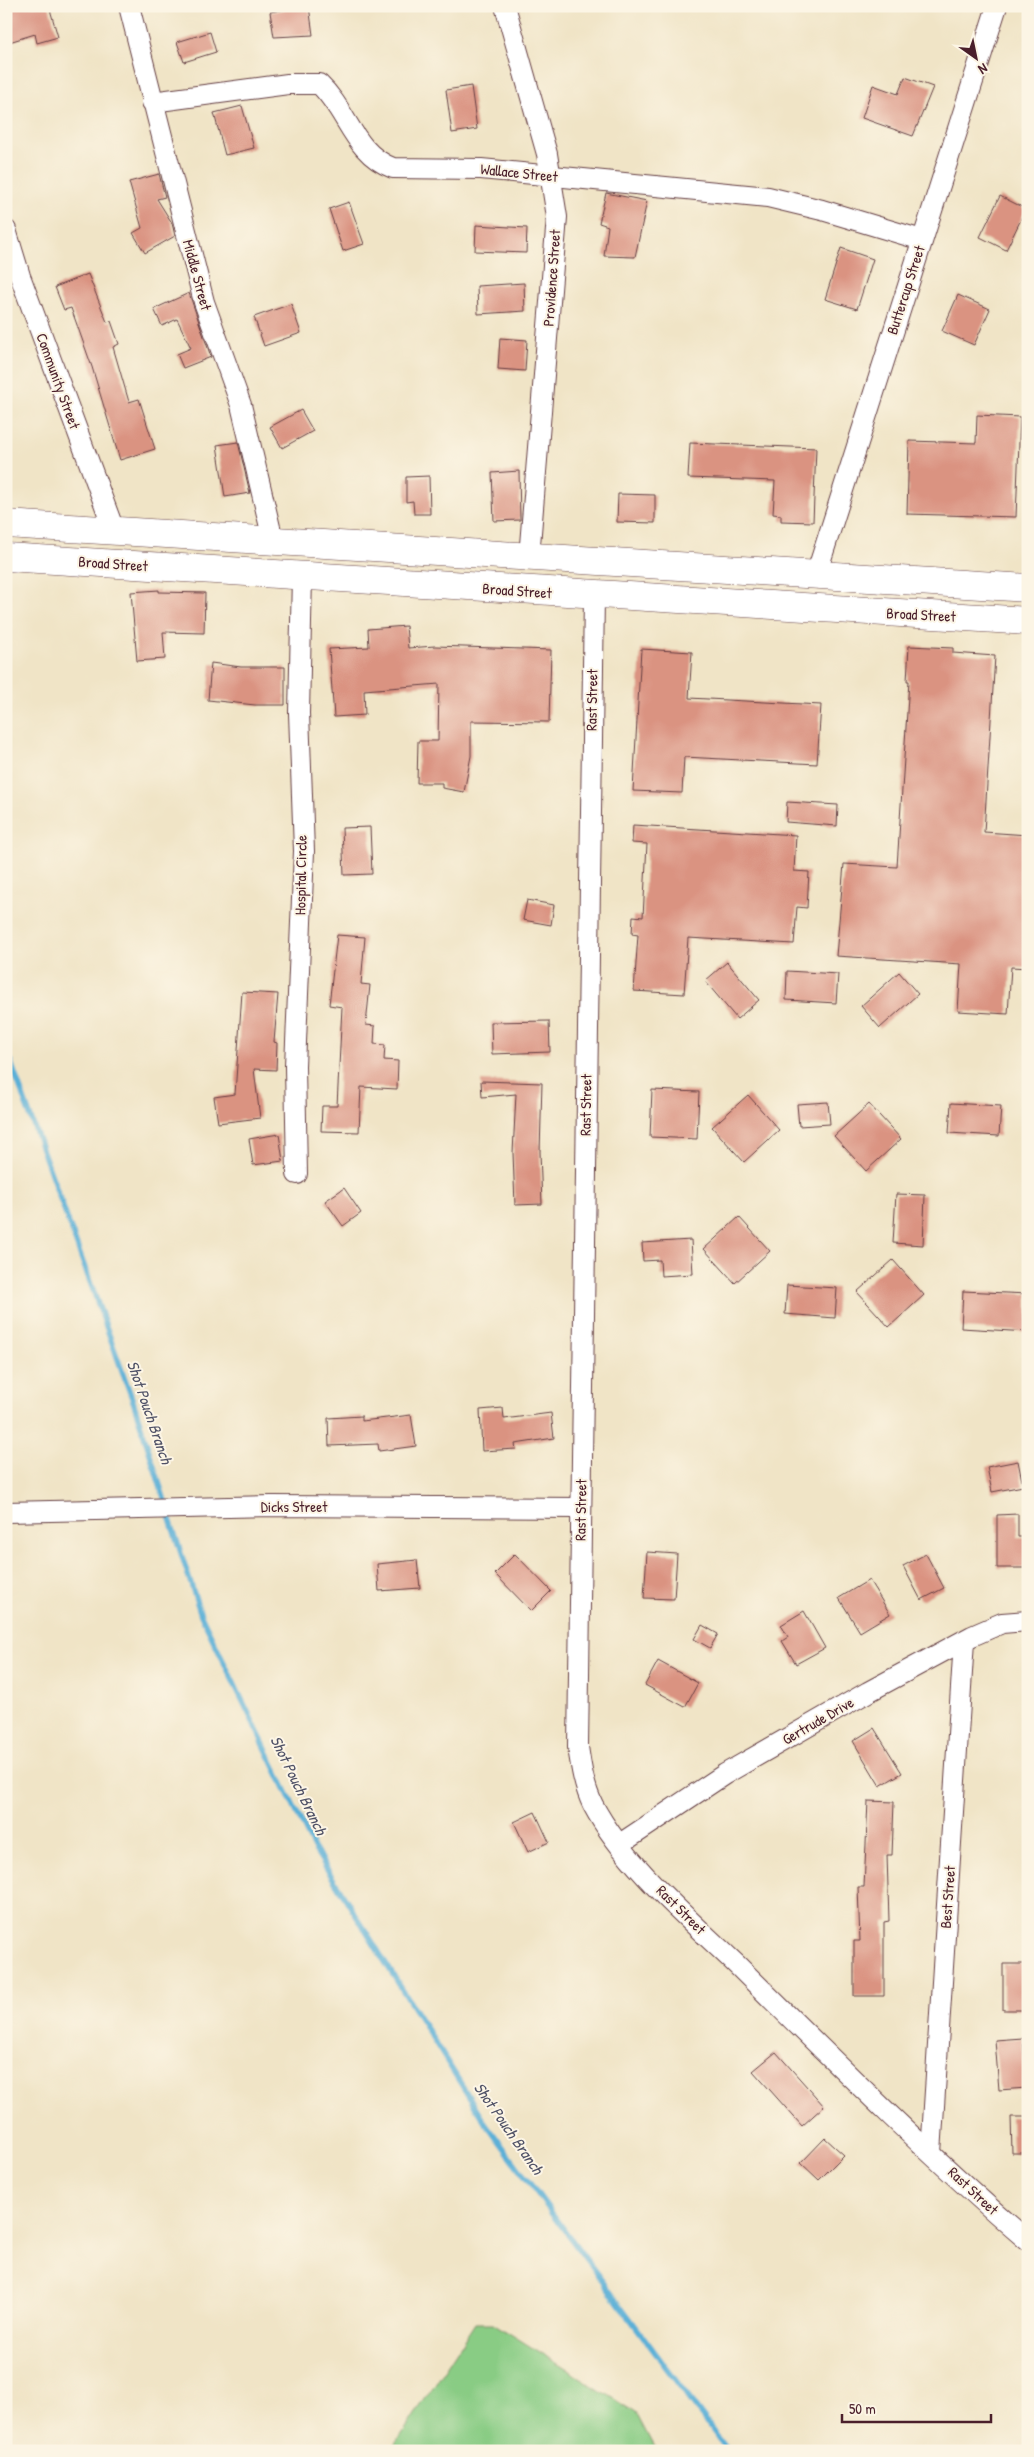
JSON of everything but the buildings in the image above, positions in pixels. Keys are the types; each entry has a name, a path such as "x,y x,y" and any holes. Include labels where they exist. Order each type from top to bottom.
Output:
{"main road":[{"path":"6,524 1028,588"},
{"name":"Broad Street","path":"6,557 594,596 1028,621"}],"street":[{"name":"Middle Street","path":"129,6 204,302 241,406 274,540"},
{"name":"Providence Street","path":"505,6 537,113 552,176 557,217 529,557"},
{"name":"Buttercup Street","path":"816,574 997,6"},
{"name":"Wallace Street","path":"152,102 288,84 319,84 329,94 363,148 381,163 393,168 480,169 768,198 822,210 922,240"},
{"name":"Community Street","path":"6,230 20,276 114,530"},
{"name":"Hospital Circle","path":"297,1174 295,1066 304,851 299,714 302,576"},
{"name":"Rast Street","path":"594,596 578,1747 585,1785 593,1805 620,1844 666,1896 931,2152 1028,2242"},
{"name":"Dicks Street","path":"6,1512 140,1508 581,1508"},
{"name":"Gertrude Drive","path":"620,1844 725,1774 868,1692 964,1641 1002,1624 1028,1621"},
{"name":"Best Street","path":"931,2152 964,1641"}],"green space":[{"path":"475,2323 493,2323 636,2413 656,2451 391,2451"}],"waterway":[{"name":"Shot Pouch Branch","path":"6,1049 133,1401 166,1504"},
{"name":"Shot Pouch Branch","path":"168,1513 201,1615 314,1848 486,2124 728,2451"}]}
